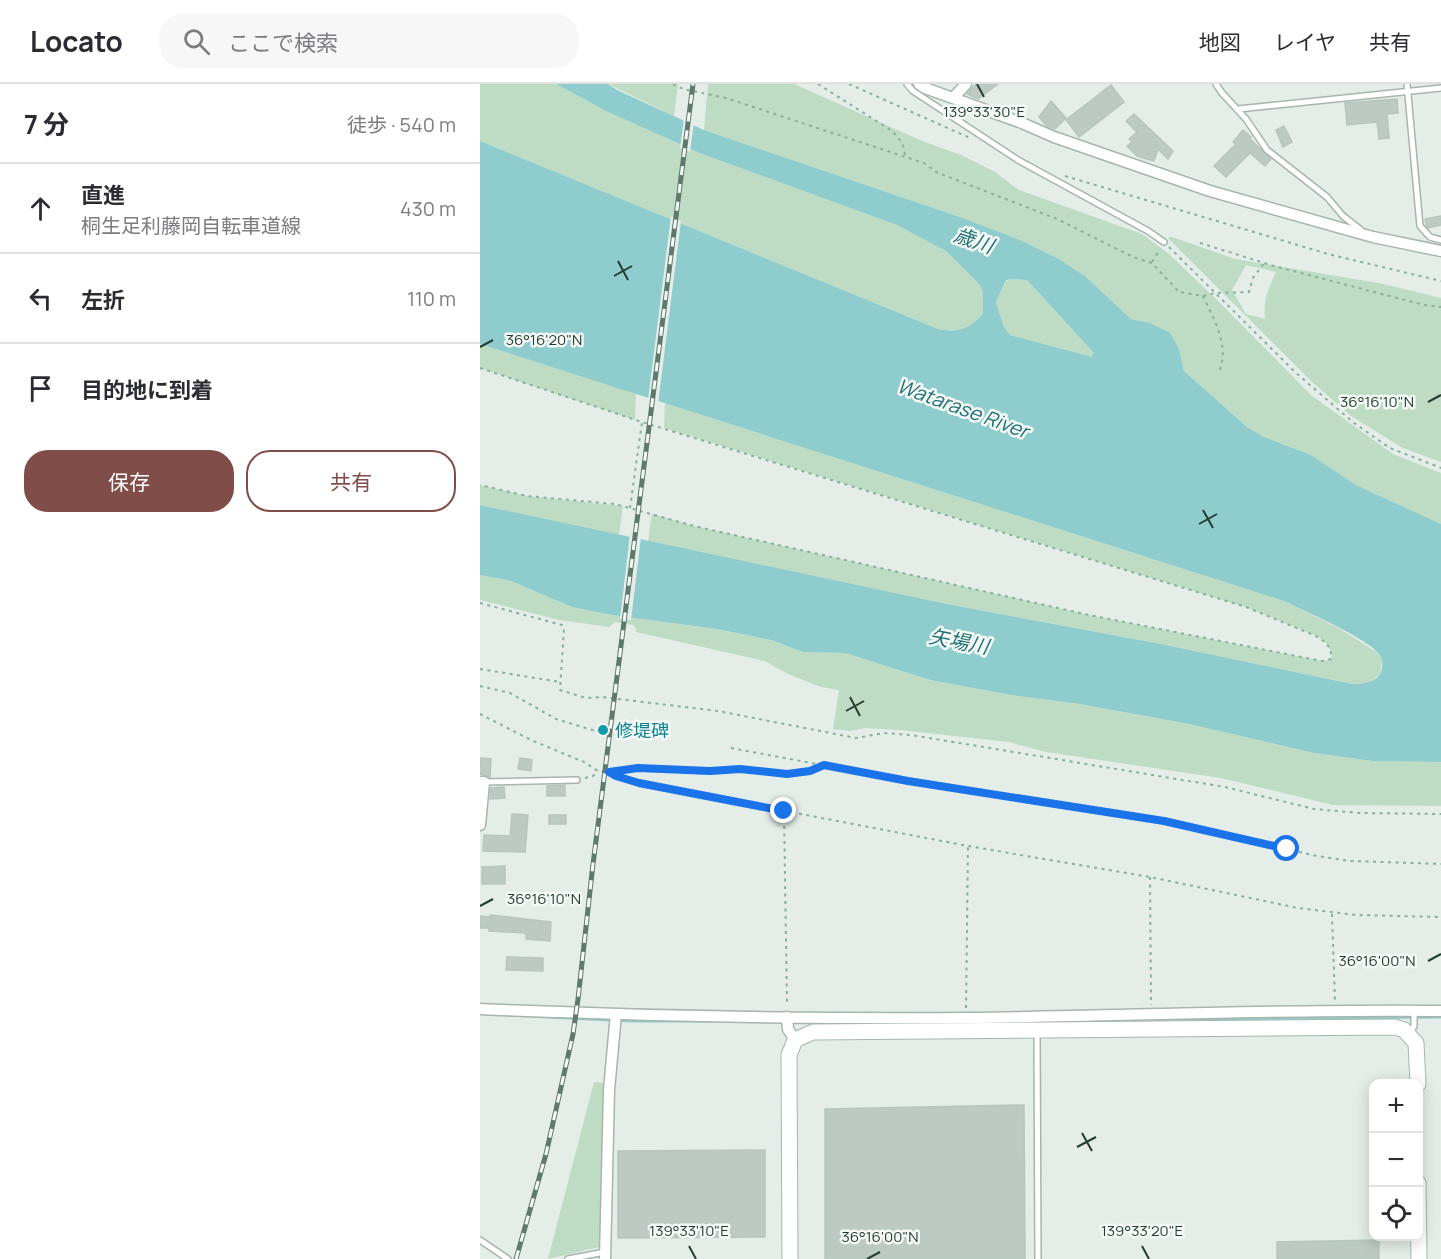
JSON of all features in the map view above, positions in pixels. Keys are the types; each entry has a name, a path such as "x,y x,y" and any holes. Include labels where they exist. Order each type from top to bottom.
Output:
{"street":[{"path":"919,84 1054,137 1210,191 1373,237 1441,251"},
{"path":"953,98 966,84"},
{"path":"480,825 482,782"},
{"path":"480,1009 616,1014 966,1018 1441,1011"},
{"path":"605,1255 609,1082 616,1014"},
{"path":"787,1017 788,1029 795,1040"},
{"path":"790,1259 789,1054 795,1040 802,1035 822,1031 1395,1028 1409,1034 1416,1043 1418,1079"},
{"path":"1419,1187 1419,1259"}],"lane":[{"path":"907,84 913,91 1018,160 1164,242"},
{"path":"1216,84 1267,150 1327,196 1354,225 1373,237"},
{"path":"1407,84 1420,226 1430,237 1441,240"},
{"path":"1238,110 1441,88"},
{"path":"482,782 577,780"},
{"path":"1409,1034 1414,1026 1414,1011"},
{"path":"1037,1029 1038,1259"},
{"path":"480,1240 508,1259"},
{"path":"568,1259 605,1255"}],"path":[{"path":"673,84 683,89 726,98 924,163 936,172 1057,219 1133,257 1152,263 1179,292 1203,296 1215,293 1249,292 1253,278 1264,263"},
{"path":"818,84 900,137 905,156"},
{"path":"849,84 968,138 994,143"},
{"path":"1061,174 1328,254 1441,280"},
{"path":"1152,263 1164,242 1296,372 1354,423 1390,448 1441,468"},
{"path":"1200,243 1264,263 1424,305 1441,307"},
{"path":"1203,296 1220,333 1222,362 1218,374"},
{"path":"480,368 642,422 1246,607 1317,636 1327,643 1331,651 1330,659 1322,661 1089,615 694,526 615,504 526,496 480,485"},
{"path":"630,508 642,422"},
{"path":"480,603 561,625 564,629 560,690 586,698 602,697 718,711 856,738 884,733 911,735 1225,787 1314,809 1360,813 1441,814"},
{"path":"480,669 560,682"},
{"path":"480,686 510,693 556,719 599,732"},
{"path":"480,714 531,740 584,762 598,771 656,768 710,771 740,769 787,774 810,771 824,765"},
{"path":"731,748 908,781 1164,821 1317,856 1350,861 1441,864"},
{"path":"577,780 593,776 598,771"},
{"path":"609,772 639,783 968,846 1150,877 1332,914 1441,917"},
{"path":"784,811 787,1017"},
{"path":"966,1018 968,846"},
{"path":"1150,877 1150,1014"},
{"path":"1332,914 1335,1012"}],"green space":[{"path":"480,84 556,84 608,112 702,154 898,225 946,251 980,285 983,293 983,314 963,329 938,329 480,141"},
{"path":"608,84 678,84 674,116"},
{"path":"708,84 794,84 922,141 961,155 995,172 1019,190 1142,234 1169,254 1312,396 1393,454 1441,473 1441,524 1356,485 1311,455 1264,437 1247,427 1184,371 1179,349 1150,323 1131,319 1085,276 1057,258 1018,239 960,217 704,130"},
{"path":"1172,237 1235,259 1384,284 1441,298 1441,462 1403,448 1351,416 1311,381 1168,238","holes":["1246,265 1276,272 1267,295 1265,319 1246,314 1232,290"]},
{"path":"1027,280 1093,352 1092,357 1010,335 1004,327 996,302 1006,281"},
{"path":"480,344 636,393 635,420 480,368"},
{"path":"665,403 1284,601 1340,629 1378,653 1382,659 1380,674 1370,683 1352,684 1161,644 947,604 648,541 652,514 694,526 1089,615 1322,661 1331,659 1328,645 1317,636 1246,607 664,428"},
{"path":"480,485 527,496 623,506 619,535 480,505"},
{"path":"480,575 511,581 572,607 612,615 717,629 771,640 803,652 845,653 930,680 1189,724 1314,753 1372,761 1441,762 1441,806 1333,805 1221,778 1046,752 1009,742 900,730 833,729 839,690 821,687 788,674 765,661 636,632 633,625 615,622 609,627 559,620 480,600"},
{"path":"594,1082 605,1083 602,1242 599,1247 548,1259"}],"water":[{"path":"556,84 608,84 704,130 960,217 1018,239 1057,258 1085,276 1131,319 1150,323 1170,333 1179,349 1184,371 1247,427 1264,437 1311,455 1356,485 1441,524 1441,762 1372,761 1314,753 1189,724 930,680 845,653 803,652 771,640 717,629 612,615 572,607 511,581 480,575 480,505 947,604 1161,644 1352,684 1373,681 1382,670 1379,654 1362,640 1284,601 480,344 480,141 938,329 963,329 983,314 983,293 980,285 946,251 897,225 702,154 608,112","holes":["1006,280 1027,280 1093,352 1092,357 1010,335 1004,327 996,302"]}],"pier":[{"path":"684,118 694,122 690,152 680,148"},
{"path":"671,216 681,221 658,404 648,400"},
{"path":"630,534 641,537 631,620 620,619"}],"building":[{"path":"976,84 998,84 978,99 967,94"},
{"path":"1111,85 1124,102 1079,137 1066,120"},
{"path":"1397,99 1398,113 1387,114 1389,138 1379,139 1377,122 1347,125 1345,103"},
{"path":"1051,101 1066,118 1055,129 1047,126 1039,117"},
{"path":"1134,114 1173,151 1168,159 1158,149 1154,161 1137,156 1127,146 1132,142 1129,139 1137,132 1126,121"},
{"path":"1284,126 1292,142 1283,147 1276,130"},
{"path":"1243,130 1271,159 1265,166 1250,153 1226,177 1214,166 1236,144 1233,142"},
{"path":"1441,216 1441,225 1428,228 1425,219"},
{"path":"480,758 491,759 490,777 480,774"},
{"path":"520,758 532,760 531,771 518,769"},
{"path":"565,785 565,796 547,796 547,786"},
{"path":"504,787 505,798 490,799 491,788"},
{"path":"512,814 528,815 525,852 483,851 484,835 510,836"},
{"path":"549,815 566,815 566,824 549,824"},
{"path":"505,866 505,884 482,884 482,867"},
{"path":"490,915 551,922 550,941 526,939 526,933 489,931 489,928 480,928 480,916 490,917"},
{"path":"507,957 543,958 543,971 506,970"},
{"path":"1024,1105 1025,1259 825,1259 825,1109"},
{"path":"765,1150 765,1237 618,1238 618,1151"},
{"path":"1379,1241 1379,1259 1277,1259 1277,1242"}],"waterway":[{"path":"506,1015 630,1021 712,1021"},
{"path":"1154,1019 1441,1017"}],"railway":[{"path":"516,1259 546,1154 573,1034 693,84"}],"place":[{"name":"修堤碑","path":"603,730"}],"route":[{"path":"784,811 639,783 609,772 620,769 656,768 710,771 740,769 787,774 810,771 824,765 908,781 1164,821 1287,849"}],"water label":[{"name":"歳川","path":"974,240"},
{"name":"Watarase River","path":"963,408"},
{"name":"矢場川","path":"959,641"}]}
